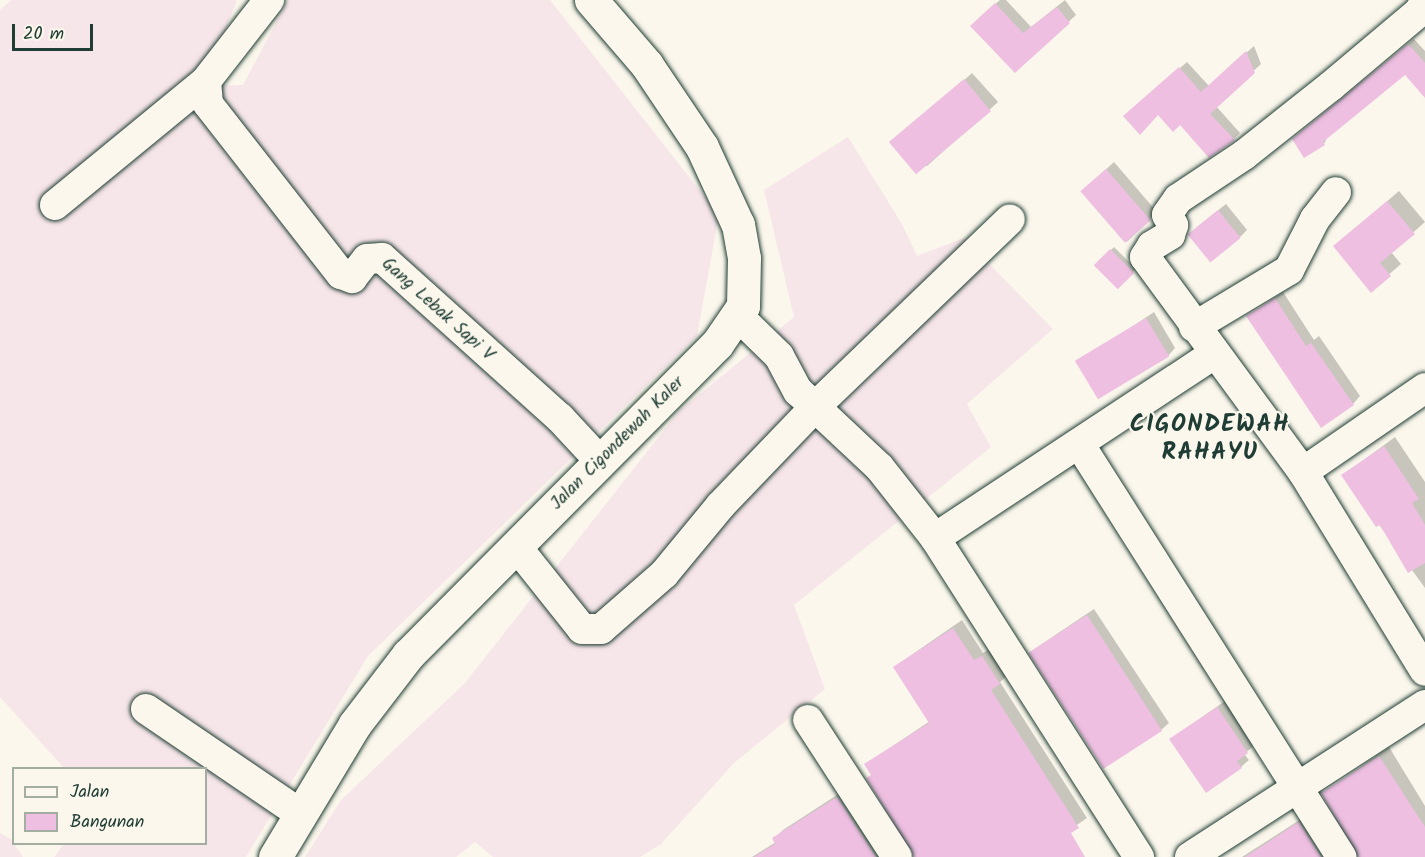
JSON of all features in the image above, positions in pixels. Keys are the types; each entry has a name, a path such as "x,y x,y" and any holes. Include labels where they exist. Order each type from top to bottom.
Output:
{"main road":[{"name":"Jalan Cigondewah Kaler","path":"275,857 299,813 355,724 408,656 717,344 738,316 745,293 738,225 702,147 647,65 591,0"}],"street":[{"path":"55,205 206,81 269,0"},
{"path":"1425,2 1331,86 1244,155 1178,199 1169,210 1173,229 1145,256 1194,327 1303,472 1425,671"},
{"name":"Gang Lebak Sapi V","path":"206,81 208,104 341,274 352,278 367,259 382,258 560,418 600,461"},
{"path":"1194,327 1289,270 1315,219 1336,192"},
{"path":"516,546 582,629 601,629 664,574 721,505 816,406 1010,219"},
{"path":"738,316 779,356 789,380 880,468 935,538 1139,857"},
{"path":"935,538 1080,445 1214,354"},
{"path":"1303,472 1425,388"},
{"path":"1080,445 1341,857"},
{"path":"1190,857 1425,705"},
{"path":"146,709 299,813"},
{"path":"808,720 897,857"}],"shaded area":[{"path":"11,0 237,0 203,86 243,85 288,0 550,0 719,215 697,336 368,656 246,857 54,857 63,845 207,845 207,767 63,767 0,697 0,10"},
{"path":"848,137 902,224 917,256 964,238 1053,329 967,404 991,447 794,605 825,689 734,763 661,844 640,857 493,857 475,842 456,857 305,857 341,800 465,683 679,411 794,317 764,190"},
{"path":"0,833 11,839 12,845 15,845 23,857 0,857"}],"building":[{"path":"995,3 1023,33 1057,7 1070,23 1015,73 970,26"},
{"path":"1408,44 1425,63 1425,98 1405,75 1323,142 1325,145 1304,158 1292,139"},
{"path":"1246,51 1255,73 1210,114 1235,140 1209,158 1180,125 1173,132 1158,115 1140,135 1123,116 1179,67 1201,92"},
{"path":"964,79 991,111 916,174 889,142"},
{"path":"1106,169 1151,220 1125,243 1080,191"},
{"path":"1387,201 1415,234 1380,263 1391,276 1371,293 1333,246"},
{"path":"1218,210 1241,238 1210,263 1188,235"},
{"path":"1110,249 1134,273 1118,289 1094,265"},
{"path":"1275,298 1306,346 1311,343 1354,405 1321,428 1246,316"},
{"path":"1146,318 1169,357 1098,399 1075,361"},
{"path":"1384,446 1419,499 1412,503 1425,525 1425,563 1408,573 1380,525 1376,527 1341,475"},
{"path":"1087,615 1162,731 1103,769 1028,653"},
{"path":"953,628 974,660 982,656 1000,684 991,690 1079,828 1071,833 1085,857 914,857 866,778 871,775 864,764 929,723 893,667"},
{"path":"1217,707 1248,753 1237,761 1242,768 1206,793 1169,739"},
{"path":"1379,756 1425,827 1425,857 1358,857 1321,793"},
{"path":"837,797 876,857 754,857 775,844 772,838"},
{"path":"1299,822 1321,857 1245,857"}],"district":[{"name":"CIGONDEWAH RAHAYU","path":"1210,439"}]}
